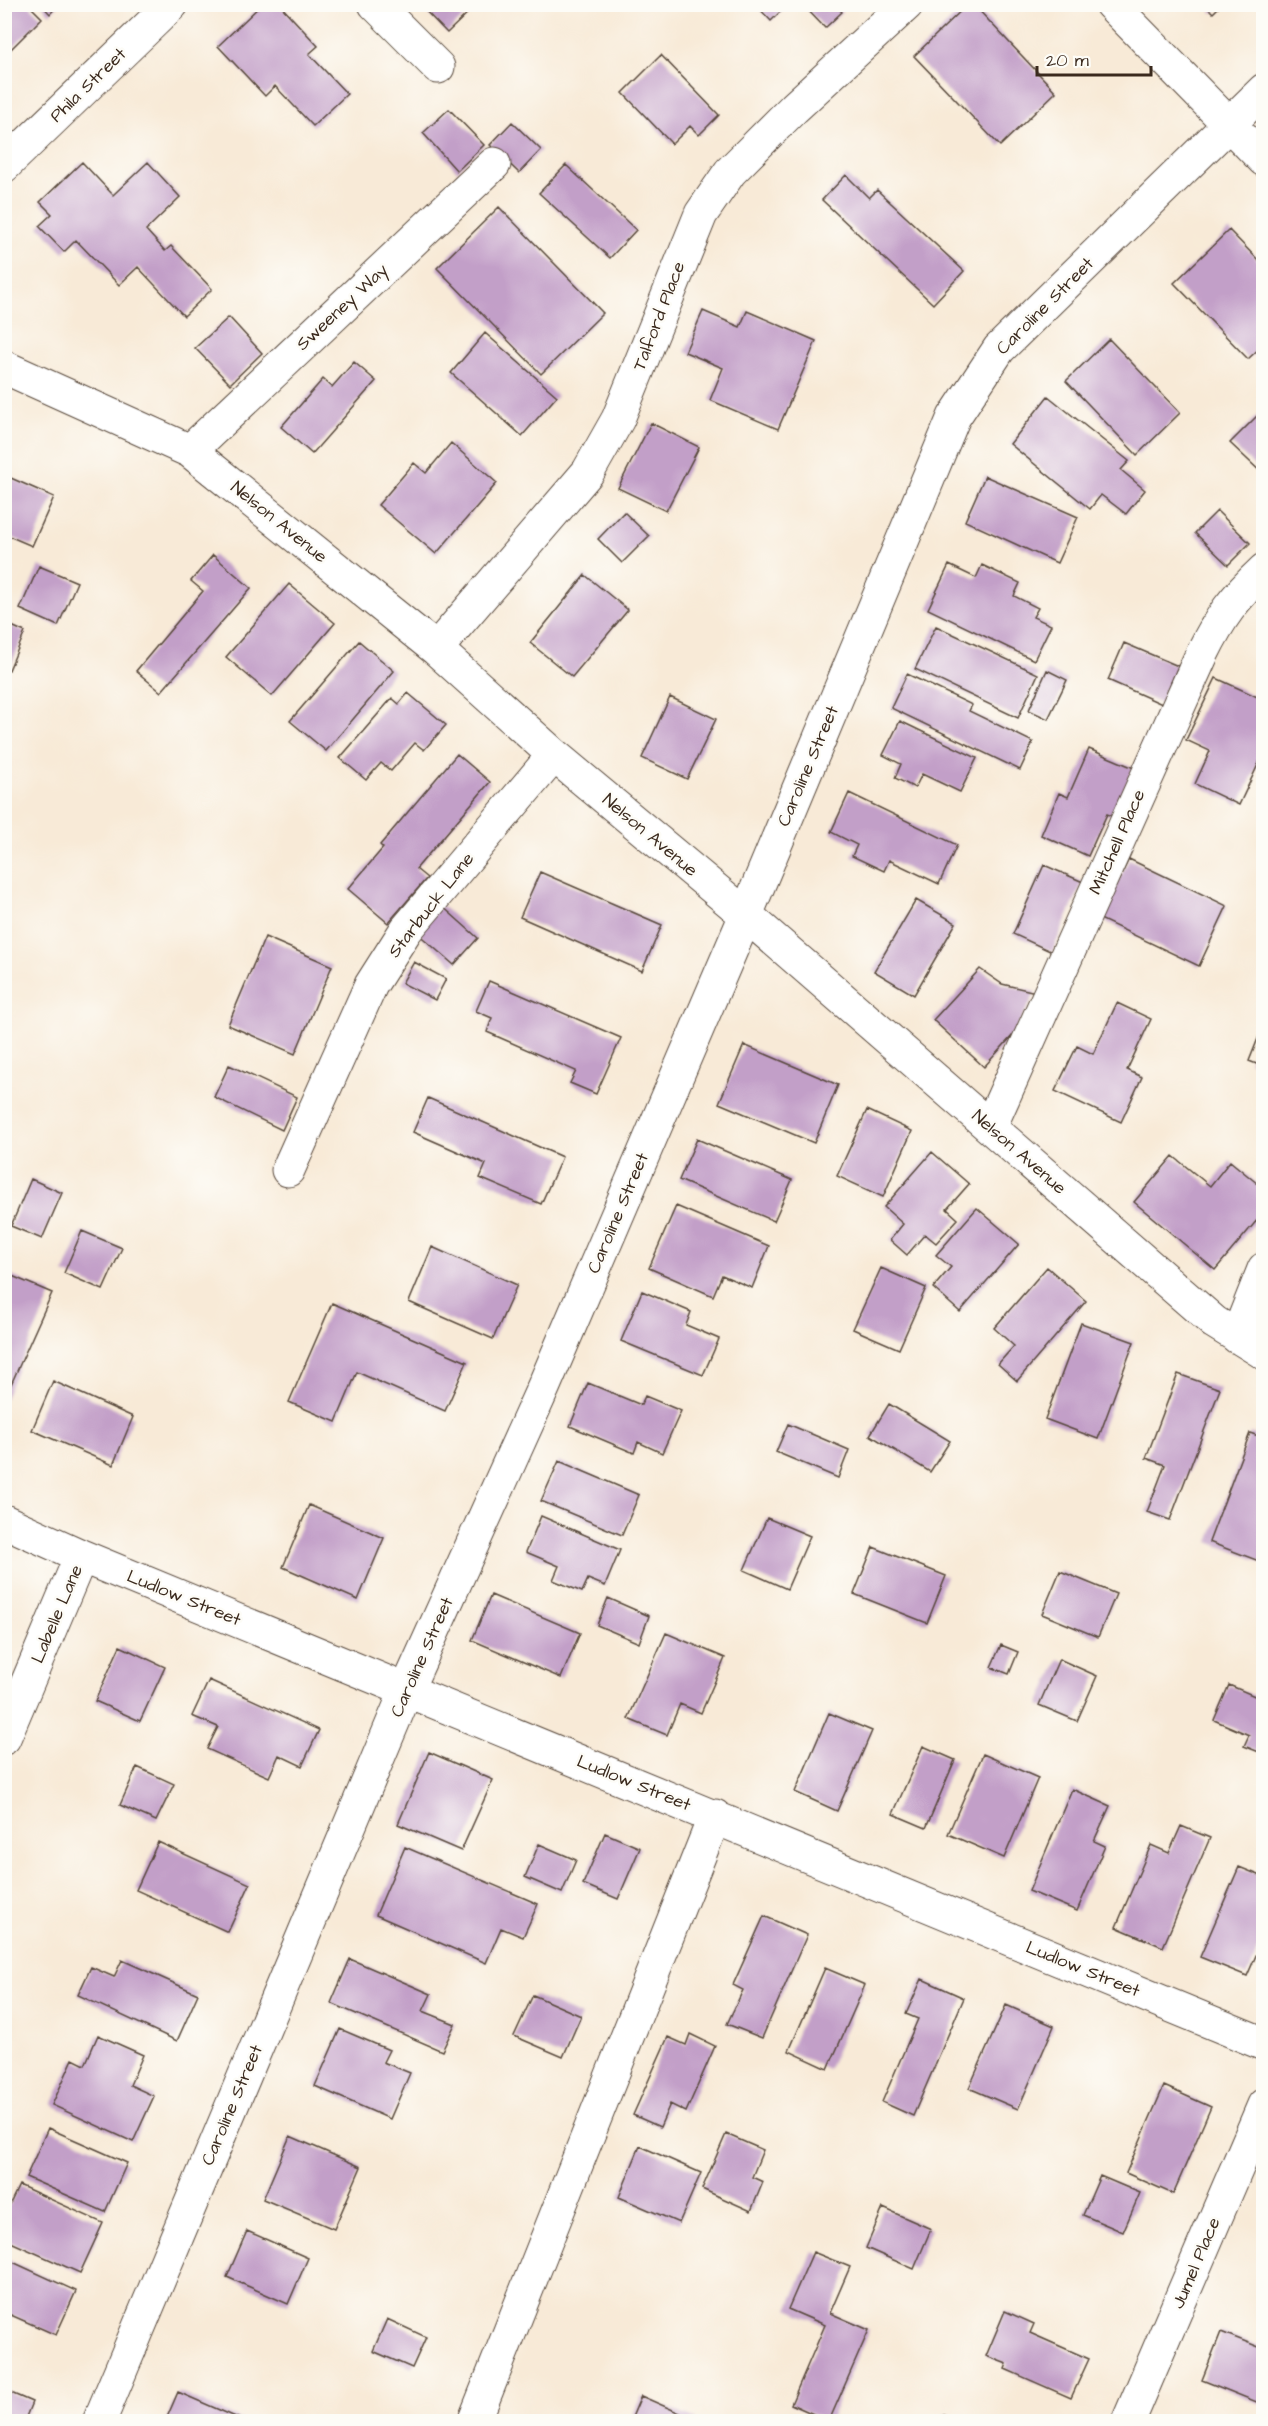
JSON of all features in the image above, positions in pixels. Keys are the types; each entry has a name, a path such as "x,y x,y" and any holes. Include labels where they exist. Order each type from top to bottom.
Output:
{"street":[{"name":"Phila Street","path":"4,166 172,4"},
{"path":"375,4 438,67"},
{"name":"Talford Place","path":"436,649 588,472 618,419 701,214 730,172 794,108 907,4"},
{"path":"1111,4 1229,122 1263,160"},
{"name":"Caroline Street","path":"99,2421 407,1689 548,1375 746,915 954,417 999,349 1263,90"},
{"name":"Sweeney Way","path":"190,452 494,164"},
{"name":"Nelson Avenue","path":"4,367 190,452 436,649 554,755 746,915 1214,1322 1250,1345"},
{"name":"Mitchell Place","path":"990,1127 1219,619 1237,594 1263,570"},
{"name":"Starbuck Lane","path":"288,1170 371,985 382,967 406,930 554,755"},
{"path":"1250,1345 1263,1269"},
{"name":"Ludlow Street","path":"4,1521 81,1556 1263,2044"},
{"name":"Labelle Lane","path":"4,1738 81,1556"},
{"path":"474,2421 715,1816"},
{"name":"Jumel Place","path":"1128,2421 1263,2105"}],"building":[{"path":"4,4 28,4 42,18 9,51 4,46"},
{"path":"41,4 59,4 50,14"},
{"path":"262,4 279,4 318,46 309,54 347,94 313,126 275,86 265,96 218,46"},
{"path":"419,4 470,4 473,8 447,33"},
{"path":"755,4 788,4 771,21"},
{"path":"802,4 835,4 842,12 825,28"},
{"path":"968,4 973,4 1056,92 1000,146 914,56"},
{"path":"1204,4 1222,4 1213,13"},
{"path":"661,55 719,115 699,135 690,126 672,144 623,93"},
{"path":"449,109 484,145 457,171 423,133"},
{"path":"512,122 541,150 519,173 490,145"},
{"path":"82,162 113,195 148,162 180,197 146,230 165,251 171,246 212,289 184,316 138,267 119,285 76,240 64,252 39,226 52,214 40,202"},
{"path":"566,165 636,230 610,258 539,193"},
{"path":"846,175 869,198 877,190 964,271 933,304 822,200"},
{"path":"499,207 603,313 541,374 437,268"},
{"path":"1229,230 1264,266 1264,344 1248,359 1174,283"},
{"path":"703,311 740,327 747,311 816,341 778,429 710,400 723,368 685,352"},
{"path":"229,317 262,353 230,384 195,348"},
{"path":"485,333 557,396 522,436 451,373"},
{"path":"1109,339 1180,413 1137,455 1066,381"},
{"path":"354,362 376,381 312,454 281,427 323,379 332,387"},
{"path":"1048,396 1129,461 1121,470 1145,490 1126,514 1101,495 1090,509 1010,444"},
{"path":"1264,409 1264,475 1230,443"},
{"path":"651,423 699,447 666,511 618,488"},
{"path":"451,443 497,483 436,554 378,505 414,463 426,473"},
{"path":"4,475 54,497 32,546 4,534"},
{"path":"985,476 1078,517 1057,563 965,521"},
{"path":"1217,511 1250,543 1228,565 1195,533"},
{"path":"624,512 649,536 622,563 598,539"},
{"path":"213,555 251,588 161,692 136,671 203,591 191,581"},
{"path":"949,565 976,578 982,565 1020,583 1014,596 1038,608 1033,617 1051,625 1034,660 928,609"},
{"path":"39,566 77,582 58,626 20,609"},
{"path":"585,575 628,610 572,677 530,643"},
{"path":"289,584 335,623 272,696 226,657"},
{"path":"5,623 25,632 9,670 5,668"},
{"path":"936,626 1038,674 1018,718 915,669"},
{"path":"359,641 394,671 326,751 290,721"},
{"path":"1124,643 1178,666 1162,704 1108,680"},
{"path":"1047,670 1067,680 1048,719 1029,710"},
{"path":"907,674 972,705 969,711 1033,742 1020,770 891,708"},
{"path":"1216,678 1264,700 1264,752 1239,805 1195,784 1210,751 1186,740"},
{"path":"408,693 446,725 424,750 415,743 391,771 381,763 366,780 340,758 392,698 399,704"},
{"path":"670,697 716,719 687,779 642,758"},
{"path":"900,721 977,758 960,792 922,774 915,788 895,778 901,764 883,755"},
{"path":"1089,749 1134,768 1112,816 1107,814 1088,856 1041,835 1059,793 1068,797"},
{"path":"457,754 490,782 416,869 427,878 388,923 348,889 383,848 380,845"},
{"path":"849,793 957,845 939,884 889,860 884,871 852,856 857,845 831,832"},
{"path":"1129,859 1227,906 1199,966 1100,919"},
{"path":"1044,865 1083,882 1052,952 1013,934"},
{"path":"540,872 662,925 642,971 520,917"},
{"path":"916,900 956,923 914,995 874,971"},
{"path":"441,905 478,938 454,965 416,932"},
{"path":"265,937 332,966 295,1054 228,1025"},
{"path":"414,962 446,979 435,1000 402,983"},
{"path":"980,969 1002,984 1036,992 1013,1035 984,1067 933,1020"},
{"path":"489,981 621,1038 596,1094 570,1083 576,1071 487,1032 492,1018 476,1011"},
{"path":"1117,1003 1151,1019 1127,1070 1142,1077 1121,1122 1055,1091 1077,1046 1093,1054"},
{"path":"1264,1026 1264,1067 1249,1061"},
{"path":"744,1045 838,1085 814,1143 719,1103"},
{"path":"229,1065 297,1097 282,1130 214,1097"},
{"path":"428,1098 562,1157 541,1204 480,1178 486,1164 413,1132"},
{"path":"867,1110 912,1131 883,1197 837,1176"},
{"path":"697,1139 792,1180 774,1221 679,1180"},
{"path":"932,1152 969,1184 947,1209 958,1219 936,1243 925,1234 907,1255 890,1240 903,1224 884,1207"},
{"path":"1173,1156 1210,1186 1230,1161 1264,1189 1264,1212 1215,1270 1134,1202"},
{"path":"31,1179 62,1193 42,1239 11,1226"},
{"path":"676,1206 769,1246 752,1288 722,1275 713,1296 649,1268"},
{"path":"977,1208 1019,1244 960,1312 933,1288 951,1267 936,1255"},
{"path":"82,1231 122,1248 103,1290 64,1273"},
{"path":"432,1247 517,1285 493,1339 409,1302"},
{"path":"1047,1267 1086,1301 1017,1381 998,1364 1014,1346 994,1328"},
{"path":"881,1268 926,1288 899,1349 853,1329"},
{"path":"5,1273 52,1293 4,1400 4,1275"},
{"path":"642,1291 691,1312 686,1325 719,1339 703,1375 621,1341"},
{"path":"332,1303 467,1362 445,1411 357,1372 336,1422 289,1402"},
{"path":"1081,1323 1134,1342 1098,1439 1045,1419"},
{"path":"1178,1374 1220,1389 1170,1520 1147,1512 1165,1465 1146,1458"},
{"path":"53,1381 133,1417 113,1465 32,1430"},
{"path":"588,1383 641,1405 645,1396 681,1411 662,1453 638,1442 634,1453 570,1426"},
{"path":"889,1404 950,1441 930,1472 870,1435"},
{"path":"788,1424 849,1450 838,1478 776,1452"},
{"path":"1250,1433 1264,1438 1264,1563 1209,1542"},
{"path":"559,1461 639,1495 622,1535 541,1501"},
{"path":"309,1505 384,1538 358,1600 283,1567"},
{"path":"541,1516 620,1550 605,1586 588,1579 582,1592 553,1580 559,1566 526,1552"},
{"path":"767,1518 810,1536 787,1589 744,1570"},
{"path":"873,1547 946,1576 927,1623 854,1594"},
{"path":"1060,1571 1116,1594 1098,1637 1042,1614"},
{"path":"491,1595 580,1633 561,1678 472,1640"},
{"path":"608,1598 649,1616 639,1643 597,1625"},
{"path":"666,1633 725,1658 701,1713 680,1704 667,1735 628,1719"},
{"path":"1001,1645 1018,1652 1009,1674 991,1667"},
{"path":"120,1646 165,1667 140,1721 95,1701"},
{"path":"1059,1659 1097,1676 1077,1721 1039,1705"},
{"path":"209,1680 319,1730 302,1766 279,1755 269,1777 207,1749 218,1727 192,1716"},
{"path":"1229,1685 1264,1700 1264,1754 1244,1746 1249,1735 1214,1720"},
{"path":"829,1713 872,1731 837,1811 795,1792"},
{"path":"923,1746 955,1760 926,1828 893,1814"},
{"path":"429,1752 493,1780 461,1851 398,1824"},
{"path":"983,1754 1038,1778 1004,1858 948,1834"},
{"path":"137,1767 174,1784 156,1821 120,1805"},
{"path":"1072,1789 1110,1806 1094,1841 1105,1846 1077,1911 1029,1891"},
{"path":"1181,1826 1210,1838 1163,1947 1116,1927 1151,1845 1169,1853"},
{"path":"605,1833 640,1848 618,1899 583,1884"},
{"path":"158,1842 250,1884 228,1932 136,1890"},
{"path":"539,1844 576,1860 562,1893 525,1877"},
{"path":"405,1847 538,1904 523,1937 501,1928 486,1963 376,1915"},
{"path":"1239,1867 1264,1877 1264,1937 1247,1976 1200,1957"},
{"path":"764,1916 807,1935 762,2038 727,2024 743,1990 733,1985"},
{"path":"350,1959 431,1994 423,2011 455,2024 442,2051 331,2003"},
{"path":"122,1960 198,1994 177,2041 78,1995 91,1967 114,1977"},
{"path":"825,1968 865,1985 828,2069 789,2051"},
{"path":"922,1979 964,1998 913,2116 882,2102 918,2019 906,2014"},
{"path":"533,1995 581,2016 563,2057 514,2036"},
{"path":"1006,2005 1054,2026 1018,2109 969,2088"},
{"path":"340,2029 389,2050 383,2062 410,2073 390,2119 315,2086"},
{"path":"690,2034 715,2046 686,2112 670,2104 660,2127 633,2115 668,2037 686,2045"},
{"path":"98,2035 143,2055 130,2085 154,2096 133,2142 52,2105 73,2059 85,2065"},
{"path":"1164,2086 1211,2107 1173,2194 1126,2173"},
{"path":"48,2128 127,2163 105,2212 26,2177"},
{"path":"726,2134 763,2150 752,2177 763,2182 751,2211 702,2189"},
{"path":"290,2136 361,2167 334,2229 263,2199"},
{"path":"640,2146 701,2173 679,2223 619,2197"},
{"path":"1100,2176 1140,2193 1123,2232 1083,2215"},
{"path":"19,2185 103,2223 80,2273 4,2239 4,2204 9,2206"},
{"path":"883,2208 931,2229 914,2269 866,2248"},
{"path":"247,2231 308,2258 288,2304 227,2277"},
{"path":"813,2252 850,2267 830,2313 869,2330 829,2421 791,2404 825,2325 788,2309"},
{"path":"4,2258 76,2291 56,2335 4,2312"},
{"path":"1005,2311 1034,2324 1030,2333 1089,2359 1071,2398 1005,2369 1007,2364 986,2356"},
{"path":"387,2319 426,2337 412,2368 373,2351"},
{"path":"1221,2332 1264,2349 1264,2405 1202,2380"},
{"path":"4,2390 32,2402 24,2422 4,2422"},
{"path":"178,2392 247,2422 165,2422"},
{"path":"641,2396 696,2420 695,2422 630,2422"},
{"path":"944,2414 960,2422 941,2422"}]}
